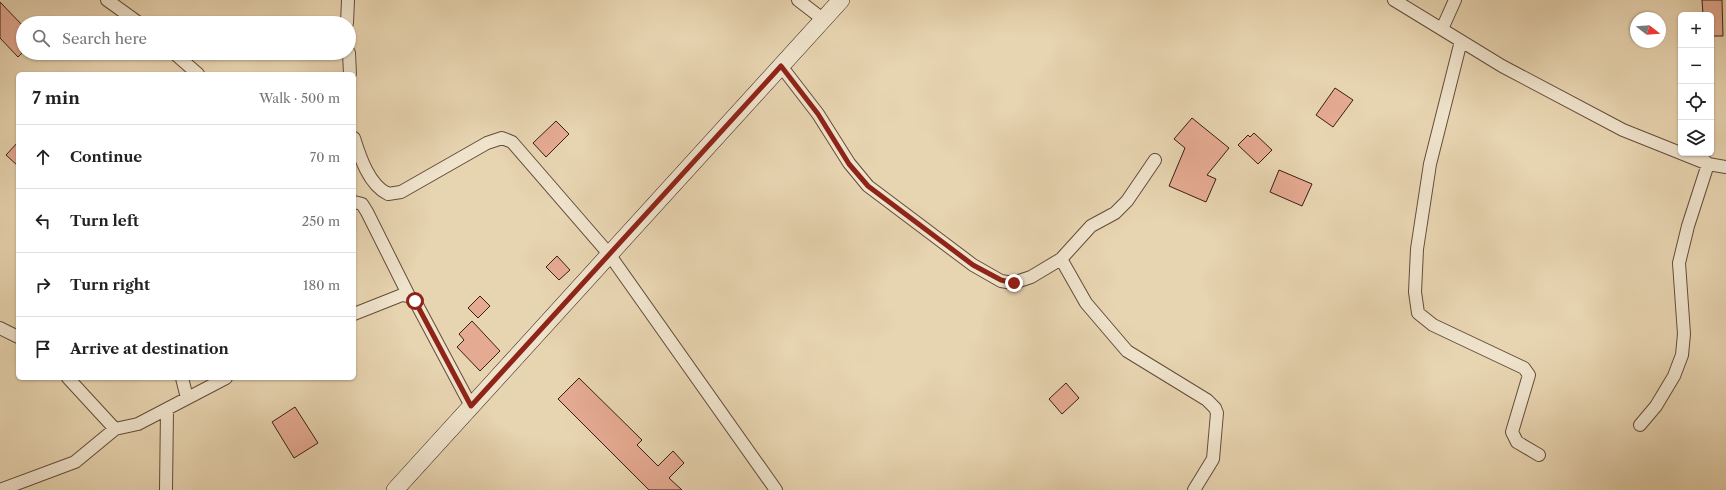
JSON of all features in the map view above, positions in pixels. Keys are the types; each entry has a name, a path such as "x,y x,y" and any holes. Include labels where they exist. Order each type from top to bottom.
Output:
{"main road":[{"path":"395,490 841,0"}],"street":[{"path":"107,0 129,16"},
{"path":"347,16 348,0"},
{"path":"798,0 824,20"},
{"path":"1394,0 1502,66 1623,130 1708,164 1726,167"},
{"path":"1442,29 1455,0"},
{"path":"1461,41 1430,164 1417,249 1415,292 1418,313 1433,325 1524,368 1530,375 1512,432 1516,442 1539,455"},
{"path":"182,60 196,72"},
{"path":"349,60 350,72"},
{"path":"781,66 818,114 849,164 868,186 973,265 1001,280 1014,283 1031,277 1061,259 1091,226 1115,212 1127,201 1155,160"},
{"path":"356,143 367,171 377,187 388,194 400,192 487,143 502,138 512,142 609,254 776,490"},
{"path":"1701,156 1708,164"},
{"path":"1640,425 1656,406 1674,376 1682,355 1684,334 1679,263 1688,226 1708,164"},
{"path":"356,202 362,204 367,212 410,296 415,301 471,406"},
{"path":"1061,259 1086,303 1127,351 1207,400 1215,408 1217,413 1213,459 1194,490"},
{"path":"356,313 402,295 410,296"},
{"path":"0,328 16,336"},
{"path":"70,380 115,429"},
{"path":"182,380 187,398"},
{"path":"0,490 75,462 115,429 138,424 222,380"},
{"path":"166,490 167,409"}],"building":[{"path":"1702,0 1722,0 1723,36 1714,36 1714,12 1703,12"},
{"path":"0,2 16,19 16,55 0,38"},
{"path":"1335,88 1353,100 1333,127 1316,115"},
{"path":"1192,118 1229,148 1207,175 1216,179 1206,202 1169,186 1185,148 1174,139"},
{"path":"556,121 569,134 546,157 533,143"},
{"path":"1254,133 1272,150 1258,164 1238,145 1248,135 1250,137"},
{"path":"16,144 16,164 6,155"},
{"path":"1279,170 1312,184 1302,206 1270,192"},
{"path":"557,256 570,270 559,280 546,267"},
{"path":"480,296 490,306 478,318 468,308"},
{"path":"472,321 500,351 480,371 457,347 464,340 459,334"},
{"path":"579,378 642,440 637,445 658,466 673,451 684,463 669,478 682,490 649,490 558,399"},
{"path":"1066,383 1079,398 1062,414 1049,399"},
{"path":"295,407 318,443 294,458 272,422"}],"route":[{"path":"415,301 471,406 781,66 818,114 849,164 868,186 973,265 1001,280 1014,283"}]}
